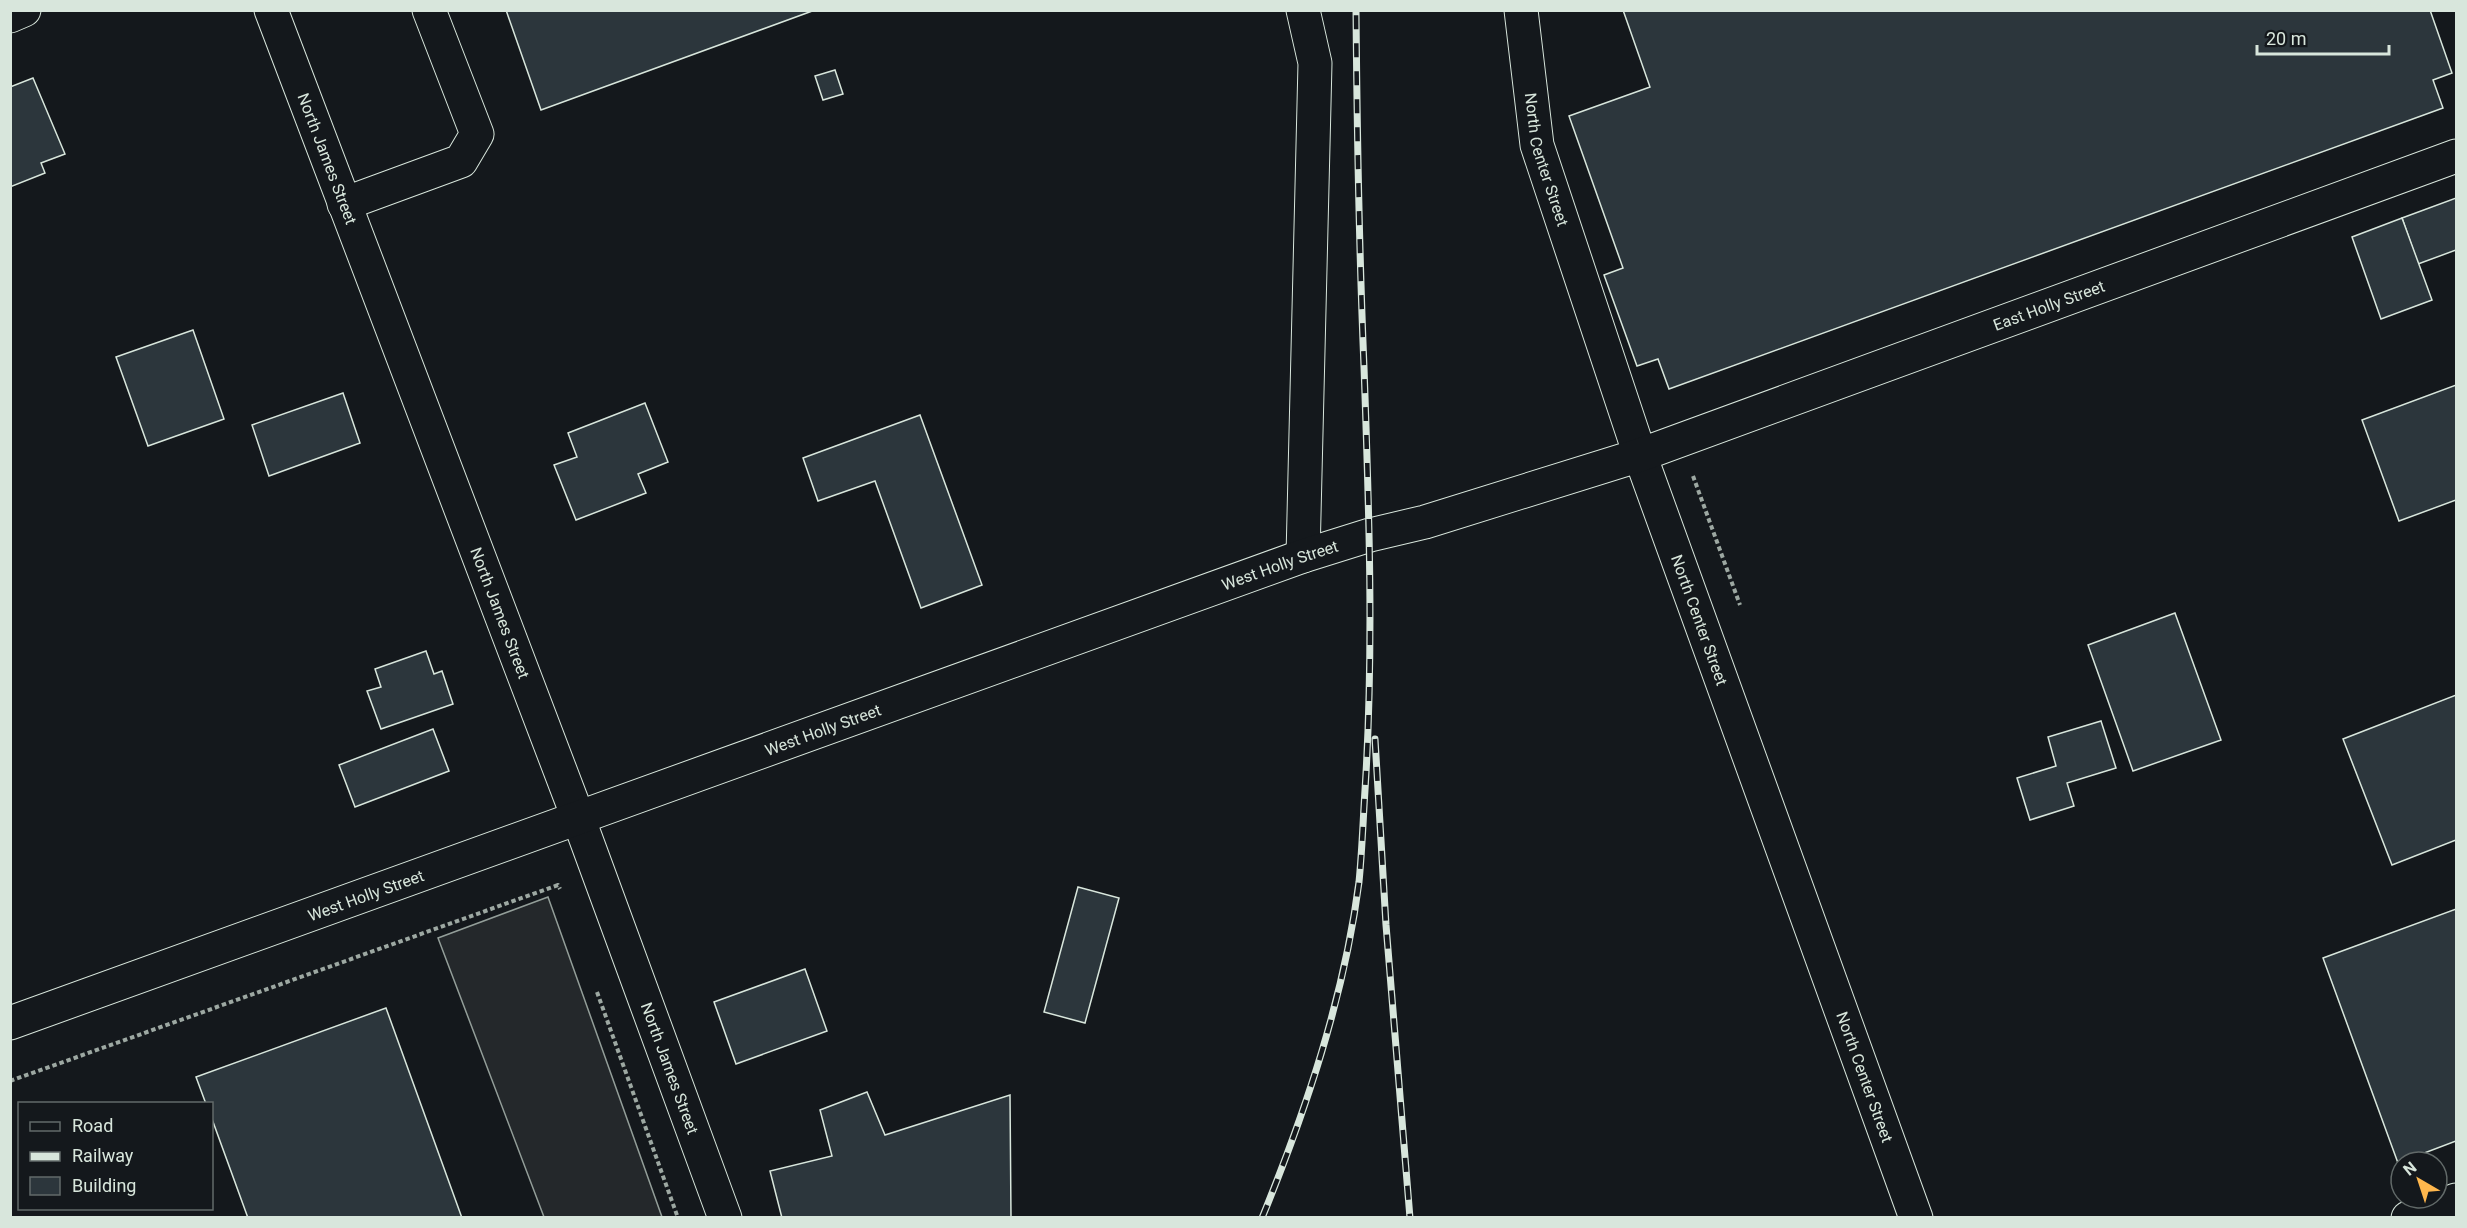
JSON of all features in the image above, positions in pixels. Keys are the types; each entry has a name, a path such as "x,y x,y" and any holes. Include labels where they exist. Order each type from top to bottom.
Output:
{"street":[{"path":"10,16 24,10"},
{"name":"North James Street","path":"270,10 579,820 725,1218"},
{"path":"344,204 461,161 477,134 429,10"},
{"path":"1303,10 1315,63 1303,556"},
{"name":"North Center Street","path":"1521,10 1537,145 1640,455 1916,1218"},
{"name":"East Holly Street","path":"1640,455 2457,156"},
{"name":"West Holly Street","path":"10,1023 579,820 772,747 1303,556 1370,535 1425,522 1640,455"},
{"path":"2408,1218 2457,1200"}],"path":[{"path":"1690,467 1740,606"},
{"path":"10,1081 558,885 562,896"},
{"path":"594,984 678,1218"}],"shaded area":[{"path":"548,897 662,1217 544,1217 438,938"}],"building":[{"path":"506,10 815,10 541,110"},
{"path":"1623,10 2430,10 2452,73 2433,80 2443,108 1669,389 1658,359 1637,366 1604,275 1623,268 1569,116 1650,87"},
{"path":"835,70 843,94 823,100 815,76"},
{"path":"33,78 65,154 41,163 45,173 10,187 10,87"},
{"path":"2456,198 2456,250 2418,264 2402,218"},
{"path":"2402,218 2432,300 2381,319 2352,237"},
{"path":"193,330 224,419 148,446 116,357"},
{"path":"2456,385 2456,500 2399,521 2362,420"},
{"path":"343,393 360,443 269,476 252,425"},
{"path":"645,403 668,462 638,474 646,493 576,520 554,465 577,457 568,433"},
{"path":"920,415 982,585 921,608 875,481 818,501 803,458"},
{"path":"2175,613 2221,740 2133,771 2088,645"},
{"path":"426,651 434,674 442,671 453,704 381,729 367,691 381,687 375,669"},
{"path":"2456,695 2456,840 2392,865 2343,739"},
{"path":"2101,721 2116,768 2067,783 2074,806 2030,820 2017,778 2056,766 2048,737"},
{"path":"433,729 449,771 355,807 339,765"},
{"path":"1078,887 1119,898 1085,1023 1044,1012"},
{"path":"2456,909 2456,1141 2432,1150 2393,1150 2323,958"},
{"path":"805,969 827,1031 736,1064 714,1002"},
{"path":"386,1008 462,1218 248,1218 213,1122 213,1102 205,1102 196,1077"},
{"path":"867,1092 885,1135 1010,1095 1011,1218 782,1218 770,1171 832,1156 820,1110"}],"railway":[{"path":"1262,1218 1294,1136 1333,1011 1344,968 1360,871 1368,737 1370,578 1356,10"},
{"path":"1375,739 1386,925 1410,1218"}]}
